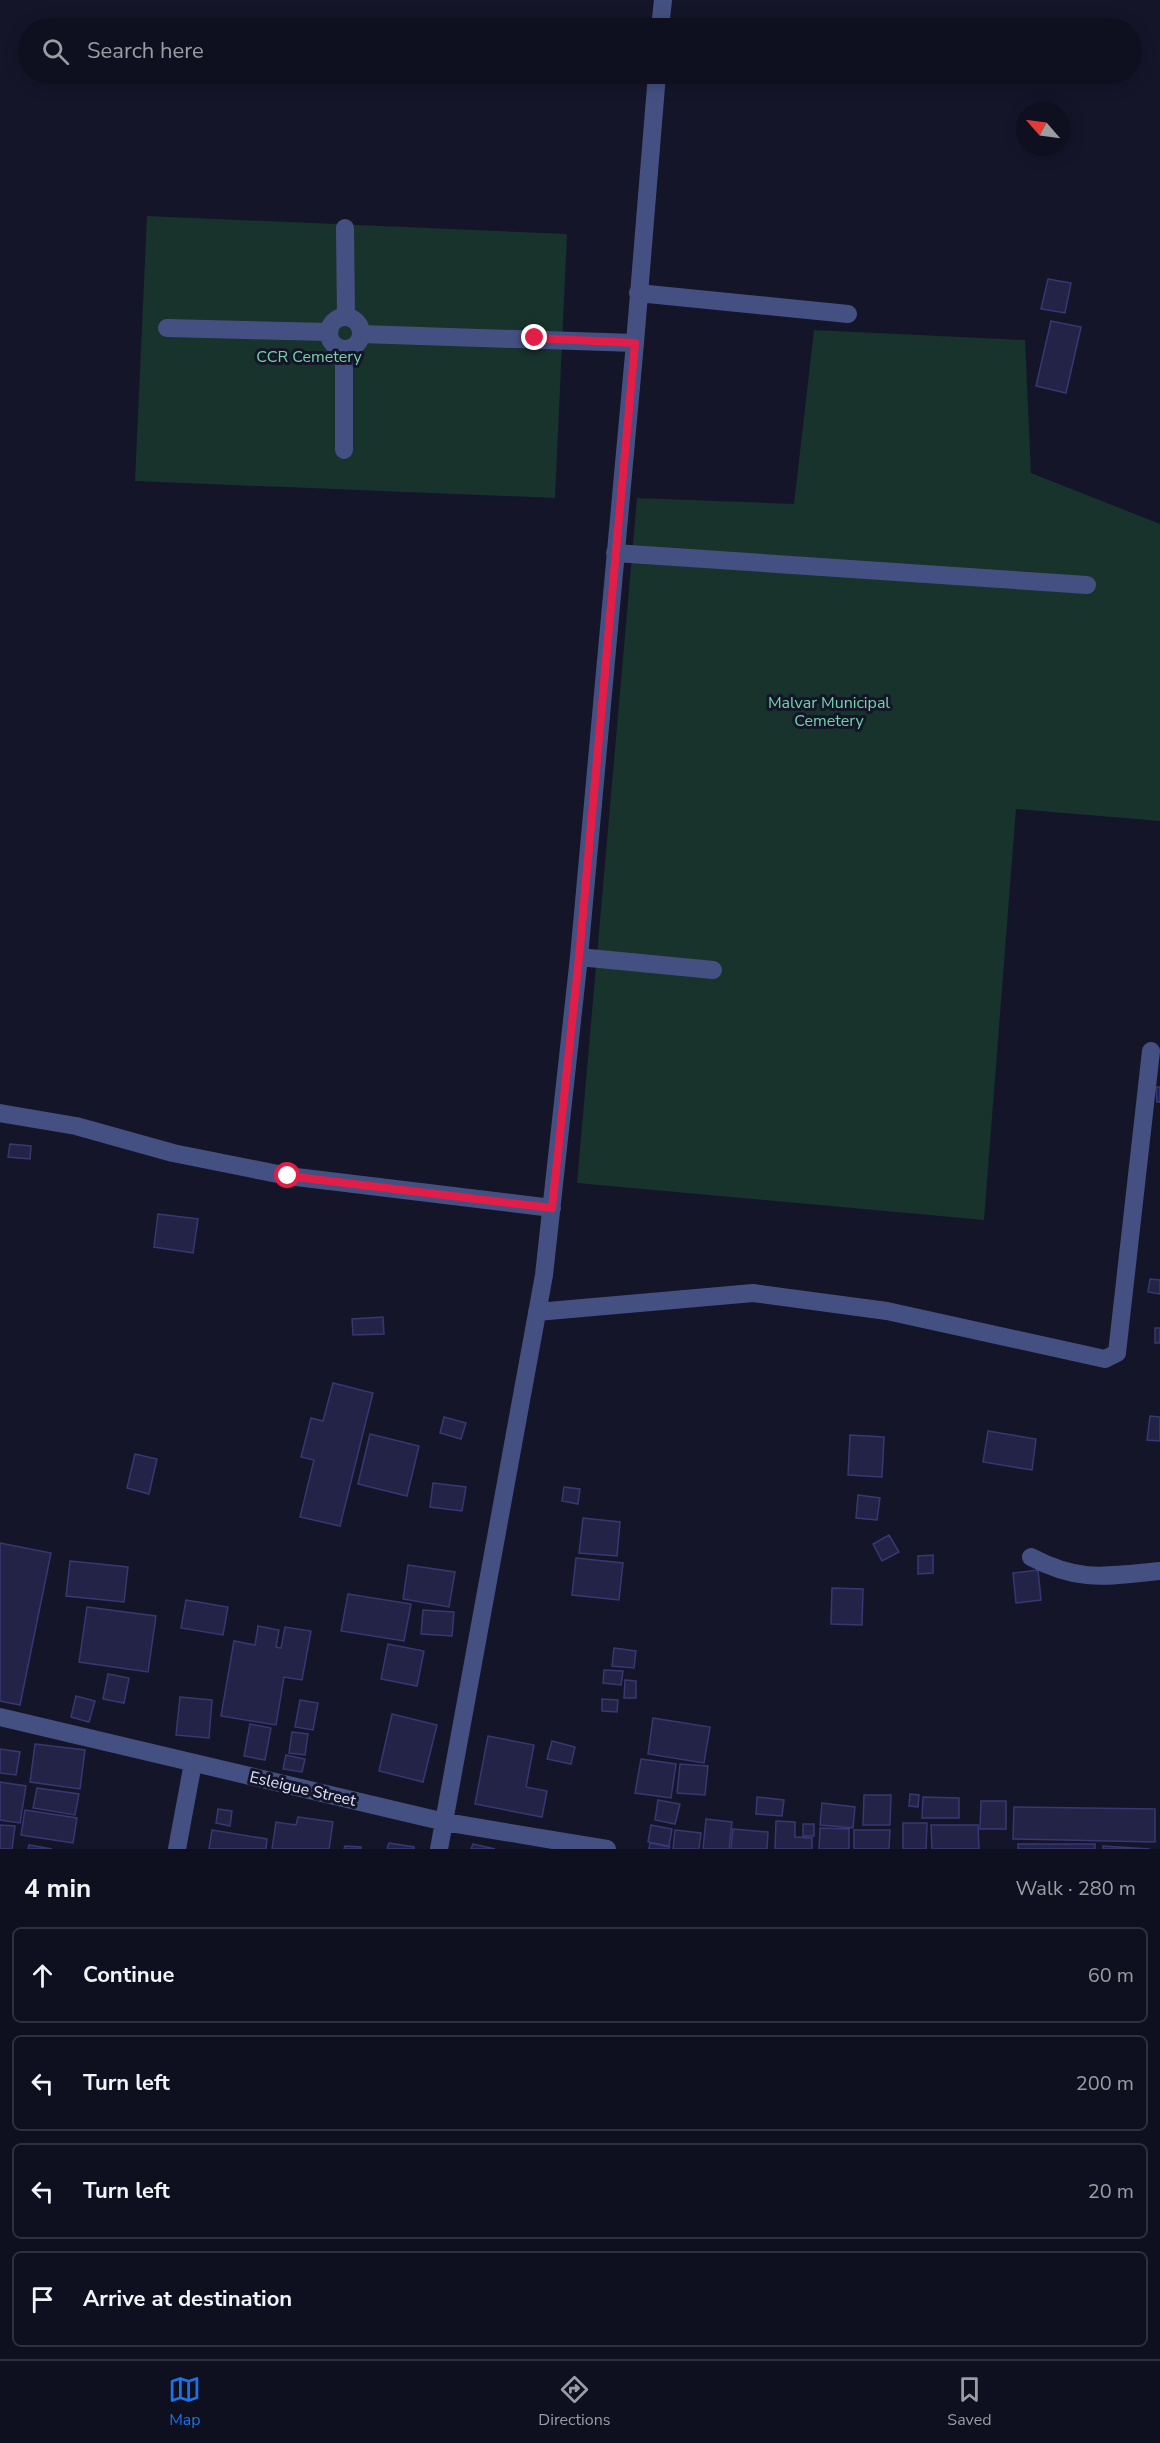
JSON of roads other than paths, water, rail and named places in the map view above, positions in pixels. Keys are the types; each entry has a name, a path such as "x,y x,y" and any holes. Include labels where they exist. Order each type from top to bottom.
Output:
{"street":[{"path":"661,18 663,0"},
{"path":"439,1849 537,1312 552,1208 579,957 656,84"},
{"path":"345,228 346,317"},
{"path":"638,293 848,314"},
{"path":"346,317 354,320 360,326 362,334 359,342 353,348 344,349 336,347 329,332 332,324 346,317"},
{"path":"166,328 329,332"},
{"path":"362,334 635,343"},
{"path":"344,349 344,450"},
{"path":"615,554 1087,585"},
{"path":"579,957 713,970"},
{"path":"537,1312 753,1293 886,1311 1105,1359 1117,1353 1151,1051"},
{"path":"0,1113 76,1126 173,1153 288,1176 552,1208"},
{"path":"1031,1557 1070,1574 1104,1576 1160,1571"},
{"name":"Esleigue Street","path":"0,1717 445,1822 608,1849"},
{"path":"177,1849 193,1763"}],"park label":[{"name":"CCR Cemetery","path":"309,356"},
{"name":"Malvar Municipal Cemetery","path":"829,711"}]}
